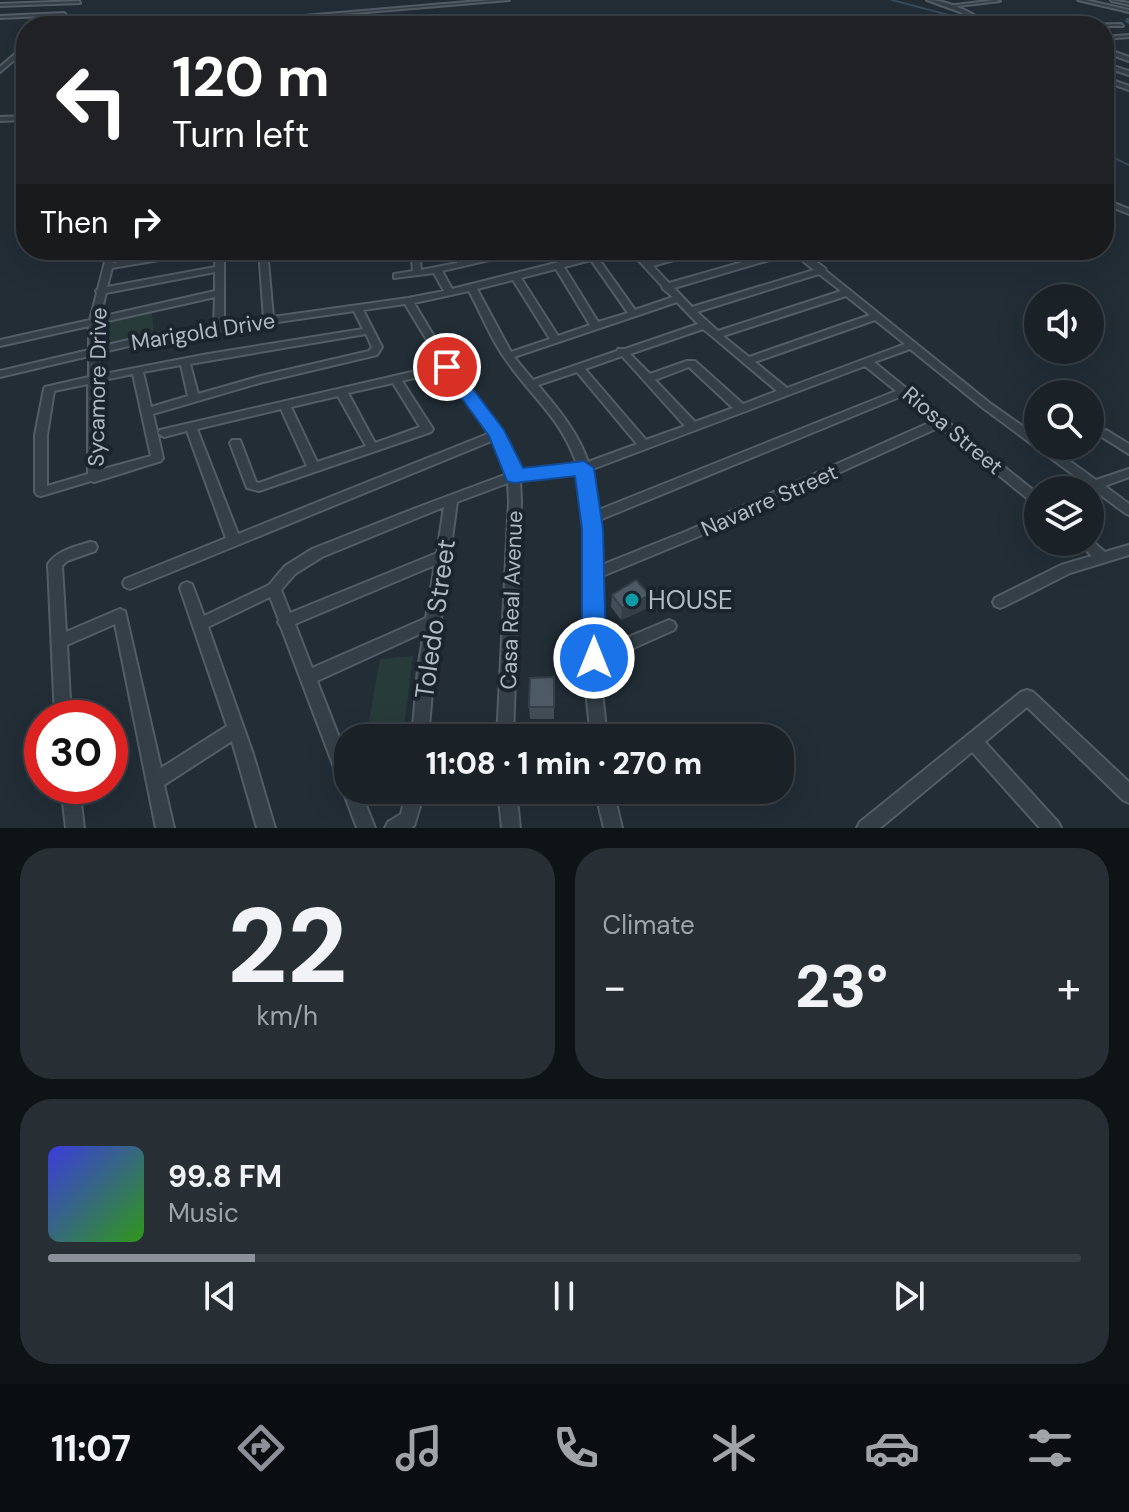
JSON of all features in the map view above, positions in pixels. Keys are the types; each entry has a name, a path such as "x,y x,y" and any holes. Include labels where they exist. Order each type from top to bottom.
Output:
{"street":[{"path":"310,16 507,0"},
{"path":"930,0 972,4 998,1"},
{"path":"1080,0 1120,12 1129,11"},
{"path":"1113,0 1129,4"},
{"path":"1,6 80,1"},
{"path":"62,16 80,1"},
{"path":"948,3 970,16"},
{"path":"21,16 64,14"},
{"path":"0,70 16,57"},
{"path":"0,63 10,63"},
{"name":"Sycamore Drive","path":"94,478 94,322 110,260"},
{"path":"108,266 145,260"},
{"path":"219,327 220,260"},
{"path":"264,260 269,320"},
{"path":"416,260 417,273"},
{"path":"461,260 462,264"},
{"path":"397,276 479,260"},
{"name":"Marigold Drive","path":"0,374 96,350 219,327 408,301 582,260"},
{"path":"595,260 632,312"},
{"path":"642,260 704,325 786,393"},
{"path":"647,265 666,260"},
{"path":"666,287 759,260"},
{"path":"808,260 1024,433"},
{"path":"559,266 596,327"},
{"path":"100,291 220,269"},
{"path":"437,270 449,292"},
{"path":"689,311 822,270"},
{"path":"516,277 556,340"},
{"path":"472,288 508,356 561,420 576,444 584,468 591,518 598,724"},
{"path":"716,335 848,292"},
{"path":"0,343 220,293"},
{"path":"508,356 677,299"},
{"name":"Casa Real Avenue","path":"408,301 447,367 497,434 513,467 514,556 506,724"},
{"path":"146,412 261,379 373,353 377,347 357,308"},
{"path":"748,361 877,316"},
{"path":"531,384 704,325"},
{"path":"138,372 157,458 41,492 41,435 49,389 96,378 368,331"},
{"path":"200,624 274,589 290,570 317,553 451,500 514,476 584,468 911,345"},
{"path":"622,351 693,427"},
{"name":"Riosa Street","path":"866,361 1024,489"},
{"path":"185,362 194,399"},
{"path":"647,379 691,363 741,409"},
{"path":"164,433 447,367"},
{"path":"578,367 644,445"},
{"path":"236,443 254,488 427,429 396,380"},
{"path":"591,518 905,391"},
{"path":"342,393 372,447"},
{"path":"285,405 314,468"},
{"name":"Navarre Street","path":"594,574 692,534 943,421"},
{"path":"191,428 234,541"},
{"path":"130,583 497,434"},
{"path":"1106,434 1129,450"},
{"path":"1061,460 1083,476"},
{"path":"1104,482 1129,473"},
{"path":"1104,492 1129,510"},
{"name":"Toledo Street","path":"421,724 432,622 451,500"},
{"path":"61,700 55,564 62,557 90,547"},
{"path":"1000,602 1066,569 1129,550"},
{"path":"285,622 443,556"},
{"path":"187,588 236,729 266,828"},
{"path":"274,589 334,746"},
{"path":"60,641 120,615 165,828"},
{"path":"307,678 432,622"},
{"path":"594,658 669,626"},
{"path":"866,828 1027,697 1129,794"},
{"path":"155,781 236,729"},
{"path":"973,741 1052,828"},
{"path":"72,804 75,828"},
{"path":"357,804 366,828"},
{"path":"394,828 408,820 415,804"},
{"path":"508,804 511,828"},
{"path":"607,804 613,828"}],"green space":[{"path":"152,313 154,334 99,347 98,325"},
{"path":"413,656 404,724 368,724 380,659"}],"building":[{"path":"636,580 650,595 622,608 612,595"},
{"path":"554,677 554,707 529,707 530,678"}],"waterway":[{"path":"892,0 953,16"},
{"path":"1114,158 1129,165"},
{"path":"1114,202 1129,209"}],"place":[{"name":"HOUSE","path":"632,600"}],"route":[{"path":"447,367 497,434 513,467 514,476 584,468 592,529 594,658"}]}
